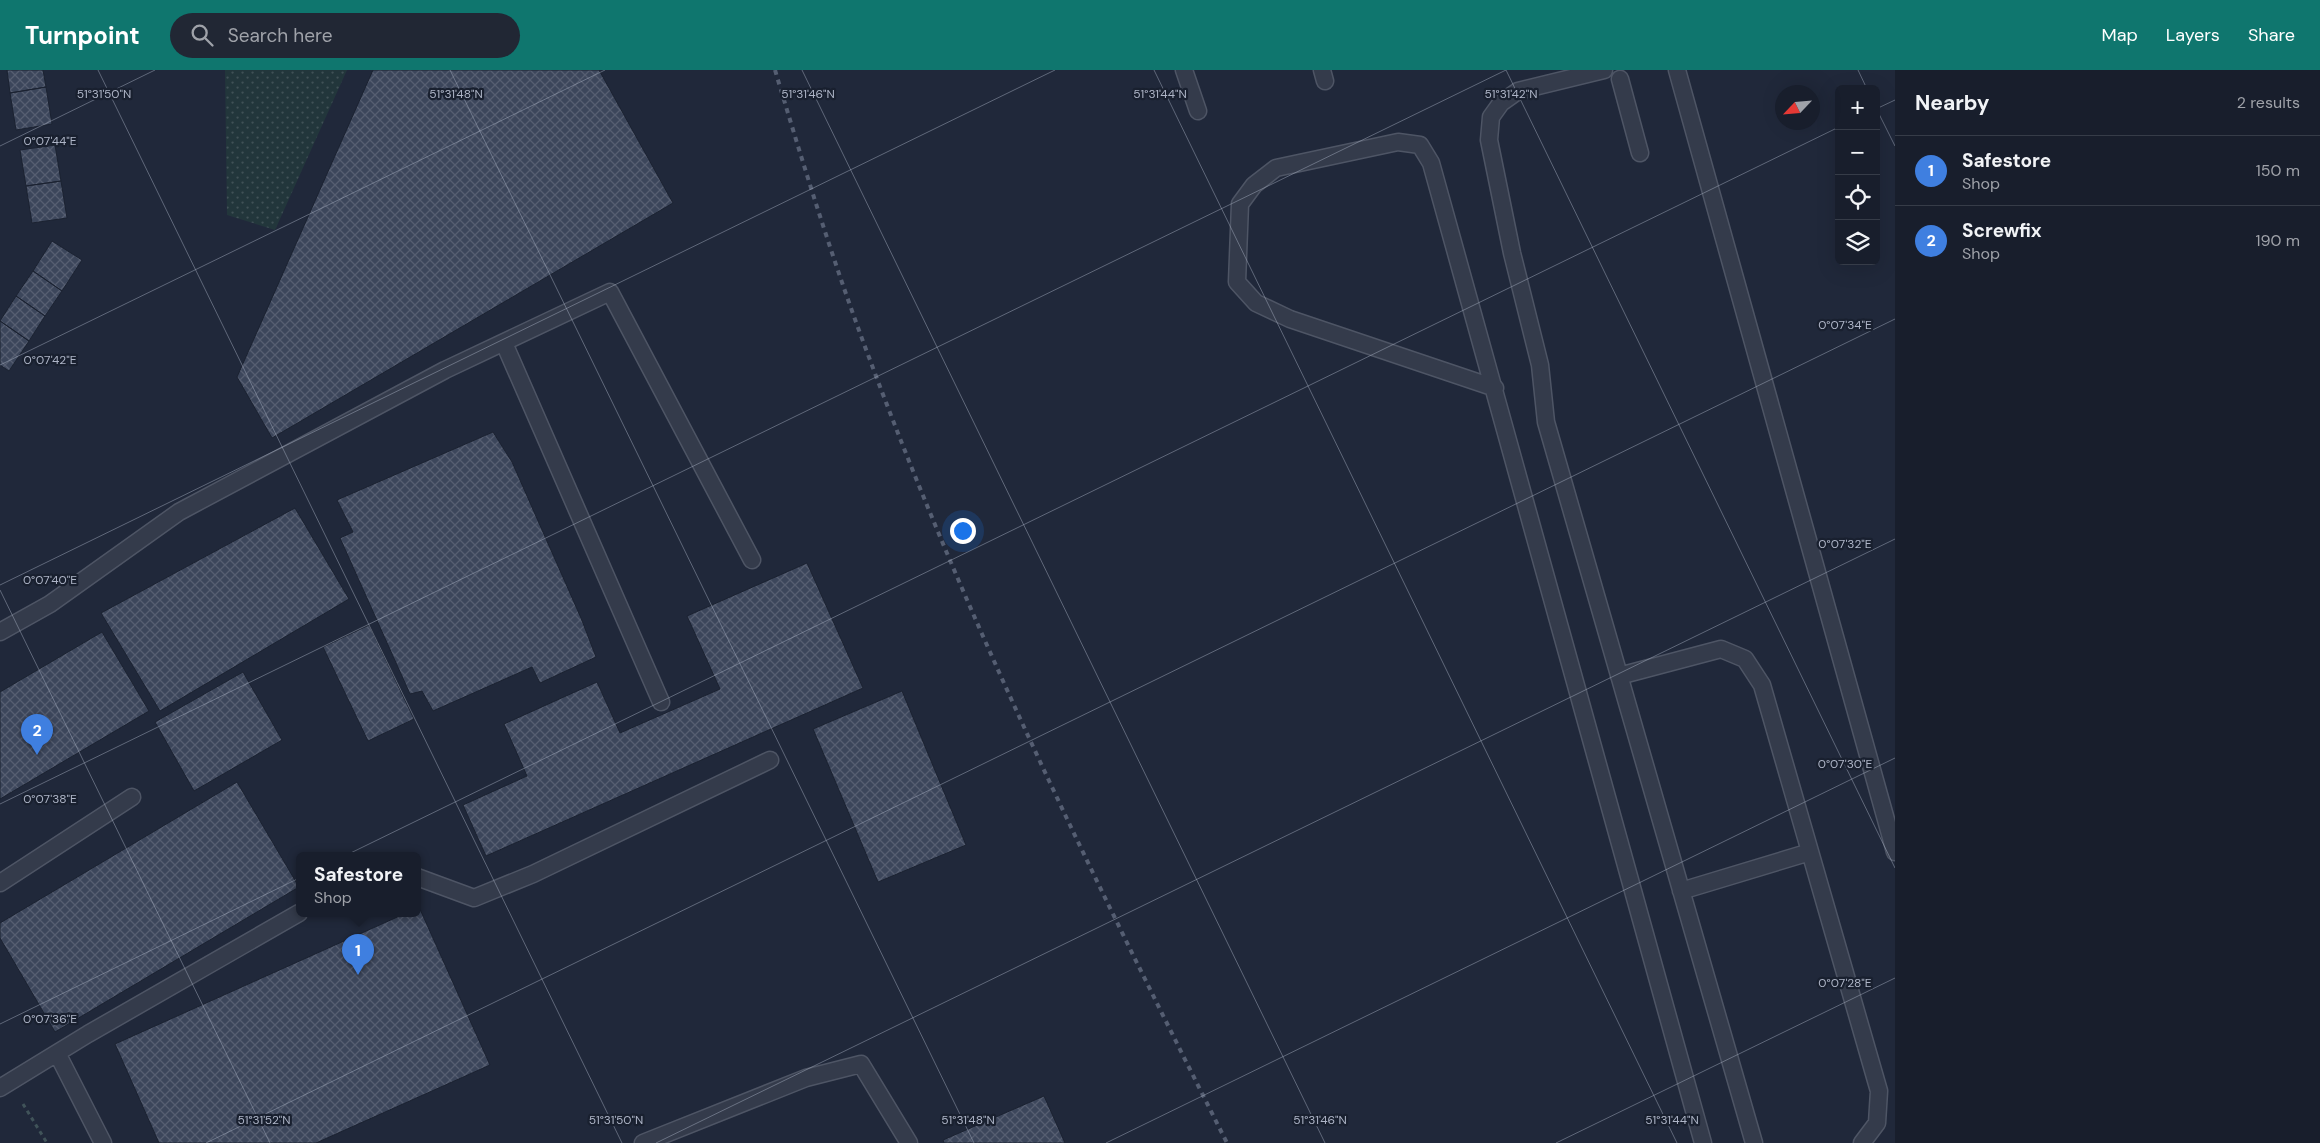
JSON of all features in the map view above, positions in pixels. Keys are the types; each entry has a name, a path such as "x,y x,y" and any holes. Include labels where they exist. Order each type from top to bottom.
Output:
{"lane":[{"path":"1184,70 1198,111"},
{"path":"1604,70 1518,91 1501,103 1491,117 1489,140 1512,253 1540,365 1546,422 1754,1143"},
{"path":"1677,70 1895,852"},
{"path":"1620,79 1640,154"},
{"path":"1495,388 1290,319 1256,303 1237,282 1240,204 1254,185 1276,168 1398,142 1420,145 1431,164 1495,388 1703,1143"},
{"path":"0,632 50,604 179,512 445,370 610,292 752,560"},
{"path":"504,343 661,702"},
{"path":"1619,676 1721,649 1745,659 1762,684 1879,1090 1877,1123 1862,1143"},
{"path":"421,878 474,898 533,874 770,760"},
{"path":"0,883 132,797"},
{"path":"1681,891 1810,852"},
{"path":"0,1088 296,915"},
{"path":"57,1053 103,1143"},
{"path":"643,1143 806,1078 861,1064 909,1143"}],"green space":[{"path":"225,70 347,70 275,230 227,215"}],"building":[{"path":"7,70 43,70 46,87 10,93"},
{"path":"373,70 599,70 673,203 272,438 237,377"},
{"path":"46,87 52,124 16,130 10,93"},
{"path":"55,145 61,181 26,186 20,150"},
{"path":"61,181 67,218 32,223 26,186"},
{"path":"52,241 82,260 62,291 33,271"},
{"path":"33,271 62,291 45,316 16,296"},
{"path":"16,296 45,316 29,341 0,321"},
{"path":"0,321 29,341 9,371 0,365"},
{"path":"493,432 512,462 581,618 596,657 540,683 532,667 433,711 422,691 410,694 340,538 353,532 337,500"},
{"path":"295,508 349,599 160,711 101,613"},
{"path":"807,563 863,688 486,856 463,805 527,776 504,724 597,682 620,733 720,689 687,616"},
{"path":"369,625 414,719 368,741 323,647"},
{"path":"102,632 149,711 0,799 0,692"},
{"path":"243,672 282,740 194,791 155,722"},
{"path":"902,691 966,845 878,882 813,729"},
{"path":"237,782 296,882 296,889 55,1032 0,938 0,923"},
{"path":"421,911 490,1065 316,1143 159,1143 115,1044 397,917 421,917"},
{"path":"1044,1096 1065,1143 944,1143 943,1140"}],"railway":[{"path":"775,70 844,288 870,360 950,560 993,658 1084,854 1227,1143"}],"place":[{"name":"Screwfix","path":"37,755"},
{"name":"Safestore","path":"358,975"}]}
